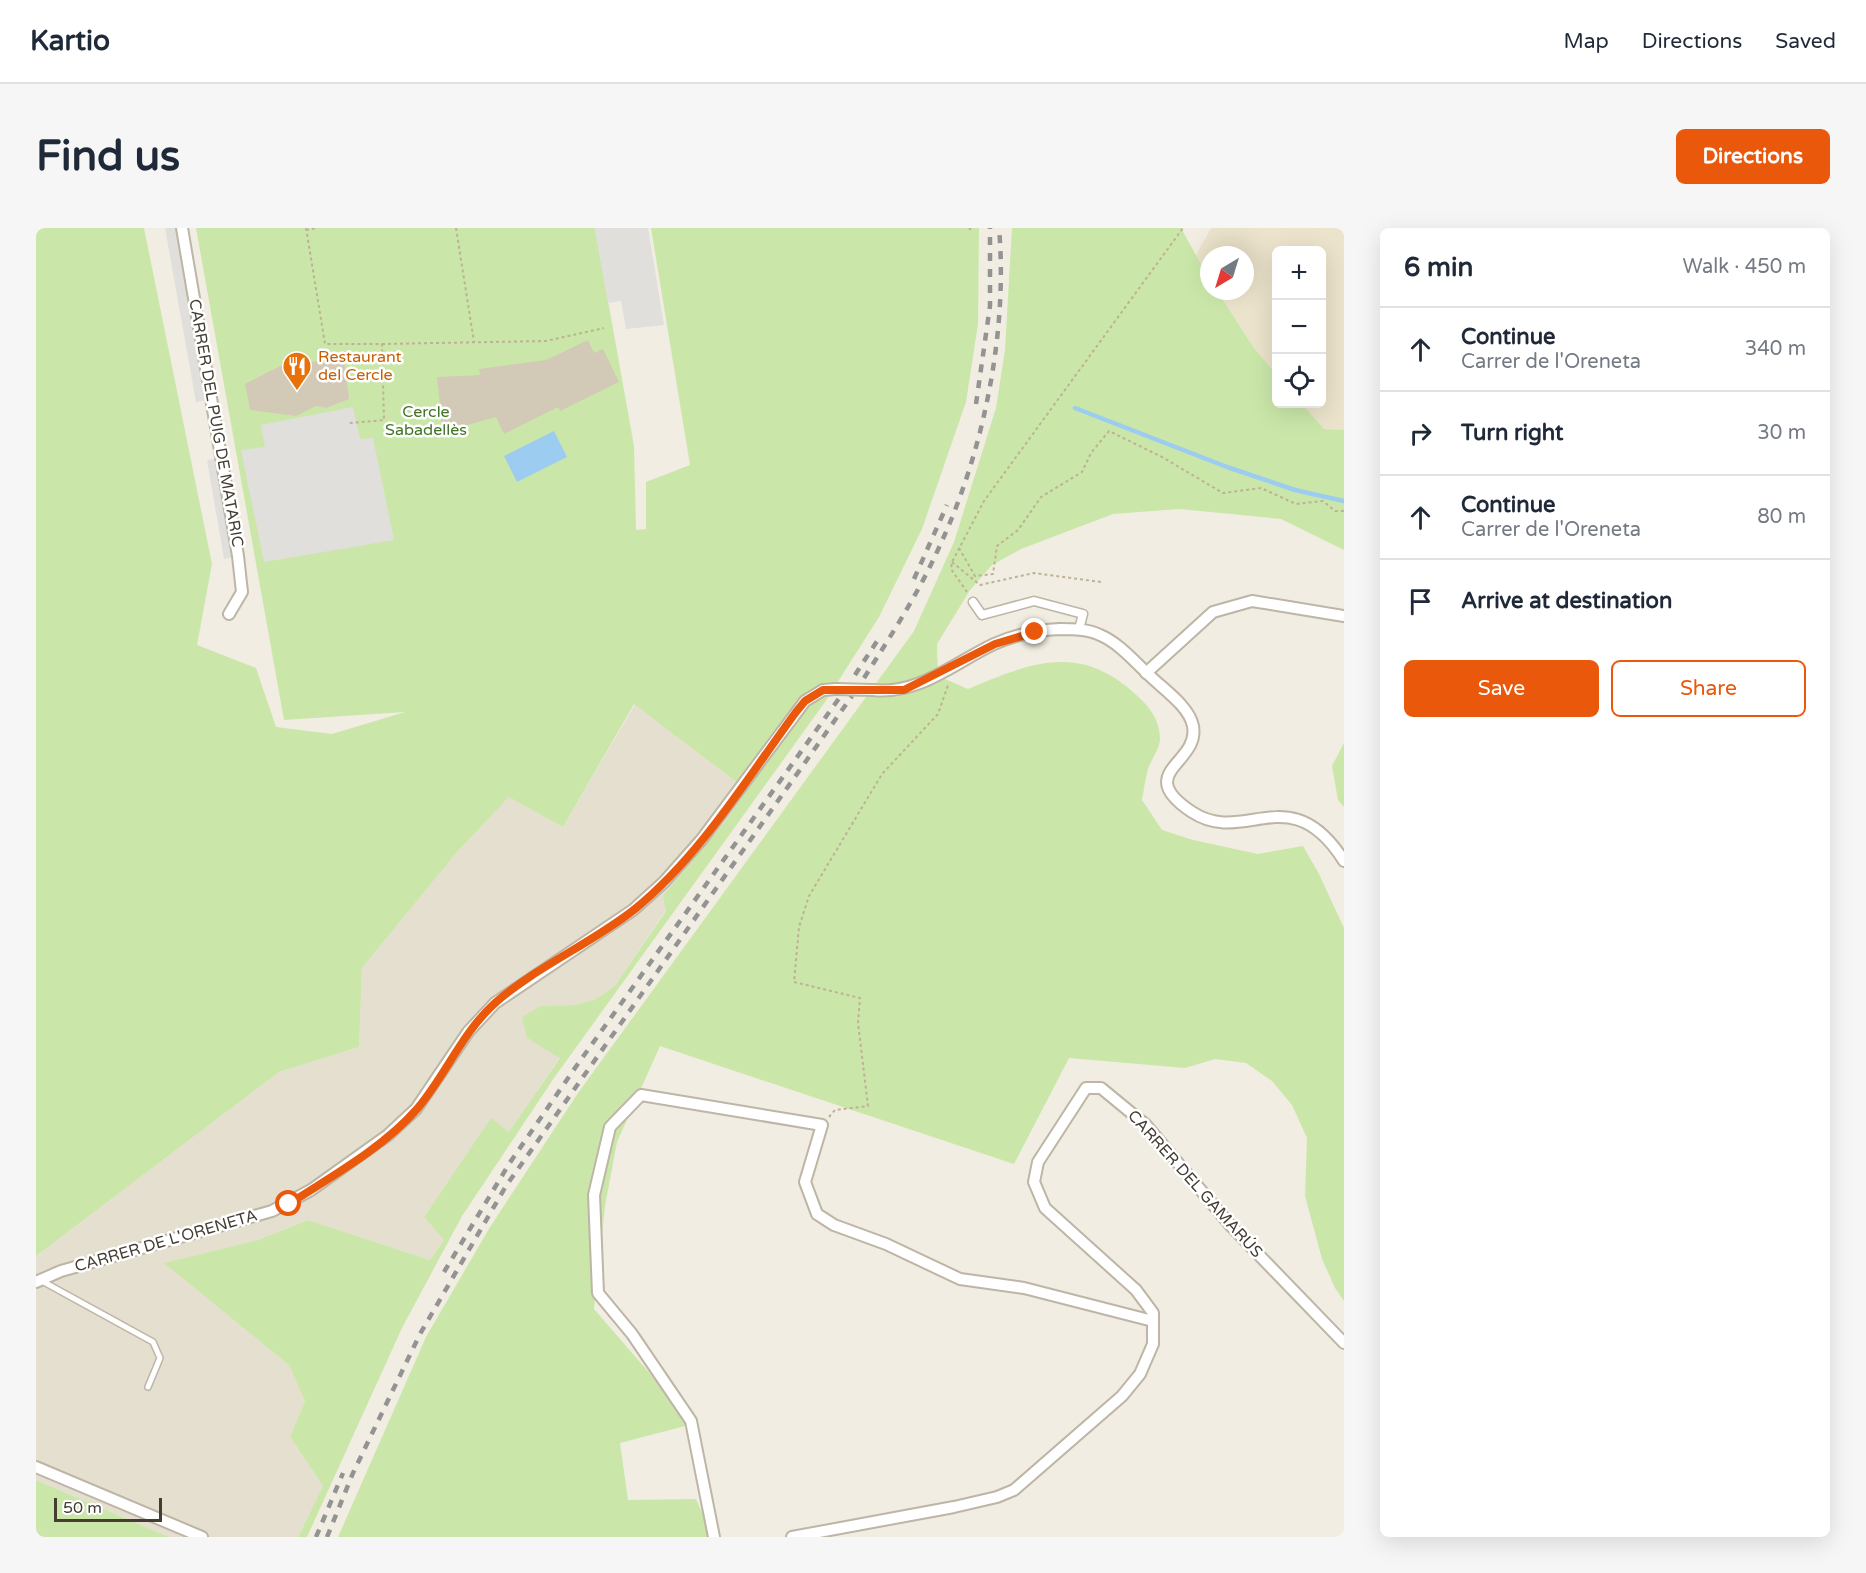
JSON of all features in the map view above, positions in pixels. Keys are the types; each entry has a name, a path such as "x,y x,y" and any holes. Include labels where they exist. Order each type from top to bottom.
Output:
{"street":[{"name":"CARRER DEL PUIG DE MATARIC","path":"182,228 240,568 242,592 229,614"},
{"path":"973,602 982,615 1034,601 1083,614 1079,629"},
{"path":"1146,673 1213,612 1252,601 1344,616"},
{"path":"955,665 1012,638 1049,630 1079,629 1108,638 1185,711 1193,727 1189,744 1168,775 1168,789 1176,800 1197,815 1215,823 1277,816 1301,821 1325,835 1344,861"},
{"name":"CARRER DE L'ORENETA","path":"38,1281 70,1268 272,1211 311,1190 388,1135 416,1109 456,1048 495,1003 633,910 664,882 702,839 805,701 823,690 904,690 955,665"},
{"name":"CARRER DEL GAMARÚS","path":"1153,1322 1153,1313 1136,1290 1045,1208 1034,1182 1038,1162 1086,1088 1101,1088 1146,1125 1231,1226 1342,1341"},
{"path":"714,1537 691,1421 632,1334 598,1293 594,1195 610,1127 641,1095 822,1125 805,1182 817,1214 834,1225 886,1244 960,1279 1024,1288 1153,1322 1153,1344 1140,1374 1122,1396 1014,1490 954,1507 792,1537"},
{"path":"1342,1341 1344,1351"},
{"path":"36,1467 202,1537"}],"lane":[{"path":"38,1281 153,1342 160,1358 148,1388"}],"path":[{"path":"317,228 306,229 325,344 546,341 604,328"},
{"path":"456,228 474,342"},
{"path":"973,602 951,568 984,501 1183,228"},
{"path":"349,423 384,420 382,344"},
{"path":"959,548 975,576 993,574 997,546 1018,530 1041,497 1082,472 1091,453 1109,431 1162,457 1223,493 1261,488 1296,504 1323,501 1335,511 1344,511"},
{"path":"952,562 980,585 1034,573 1101,582"},
{"path":"822,1125 835,1110 868,1106 858,1023 860,998 794,982 799,927 809,896 882,774 938,714 955,665"}],"shaded area":[{"path":"165,228 182,228 213,399 196,402"},
{"path":"595,228 648,228 664,325 626,329 621,301 608,303"},
{"path":"1211,228 1344,228 1344,430 1324,429 1306,408 1326,408 1326,246 1272,246 1272,369 1254,348 1223,300 1254,300 1254,246 1201,246"},
{"path":"1200,248 1200,265 1195,257"},
{"path":"353,407 360,439 373,438 394,540 264,562 241,450 265,447 261,425"},
{"path":"221,458 238,556 224,559 207,460"},
{"path":"635,704 747,790 614,987 594,1000 574,1005 542,1006 527,1038 560,1057 509,1133 491,1119 424,1217 444,1240 430,1260 308,1220 258,1240 165,1263 289,1365 305,1401 290,1437 323,1486 298,1537 169,1537 36,1480 36,1256 279,1072 359,1047 362,968 457,852 510,796 563,827"}],"green space":[{"name":"Cercle Sabadellès","path":"36,228 144,228 212,564 197,645 256,668 276,727 332,734 405,712 284,720 196,228 595,228 634,446 636,530 646,529 646,482 690,465 651,228 979,228 978,324 966,402 922,529 879,617 825,702 554,1078 462,1216 402,1328 307,1537 298,1537 323,1486 290,1437 305,1401 289,1365 164,1263 258,1240 308,1220 430,1260 444,1240 424,1217 491,1118 509,1132 560,1058 527,1038 522,1017 541,1006 574,1005 594,1000 614,987 666,911 663,896 725,822 747,790 634,704 563,827 509,797 457,852 362,968 359,1047 279,1072 36,1256"},
{"path":"1012,228 1181,228 1200,263 1200,300 1223,300 1254,348 1272,369 1272,408 1306,408 1324,429 1344,430 1344,550 1281,519 1179,509 1113,514 1021,549 992,565 970,590 937,644 938,676 968,689 1011,672 1053,662 1093,667 1113,677 1144,702 1158,725 1160,743 1148,769 1142,800 1162,830 1193,840 1258,854 1303,846 1344,928 1344,1301 1335,1288 1322,1259 1305,1196 1307,1138 1292,1105 1272,1081 1246,1063 1215,1059 1185,1068 1069,1058 1014,1164 660,1046 617,1142 605,1206 594,1309 691,1421 685,1426 620,1443 628,1500 696,1499 713,1537 338,1537 426,1337 490,1227 578,1093 914,631 954,542 996,408 1005,350"},
{"path":"1344,743 1344,807 1338,800 1332,766"},
{"path":"36,1480 169,1537 36,1537"}],"water":[{"path":"554,431 567,457 517,482 504,456"}],"building":[{"path":"588,340 594,353 603,349 619,382 560,411 558,407 504,434 496,417 467,425 442,424 437,377 480,375 479,369 546,360"},
{"name":"Restaurant del Cercle","path":"344,359 349,399 326,408 316,406 296,416 250,410 245,384 280,366 293,369 307,362"}],"waterway":[{"path":"1075,408 1227,467 1295,490 1344,501"}],"railway":[{"path":"976,404 990,306 990,228"},
{"path":"864,678 924,578 956,507 969,469 990,389 996,348 1000,307 999,228"},
{"path":"914,579 947,505"},
{"path":"855,675 879,638"},
{"path":"327,1537 353,1473 420,1334 506,1186 852,696"},
{"path":"444,1272 509,1164 575,1068 840,697"},
{"path":"316,1537 343,1473"}],"place":[{"name":"Restaurant del Cercle","path":"297,392"}],"route":[{"path":"289,1204 357,1158 402,1123 431,1090 468,1032 495,1003 514,988 633,910 664,882 702,839 796,712 814,694 823,690 836,689 904,690 995,644 1035,632"}]}
